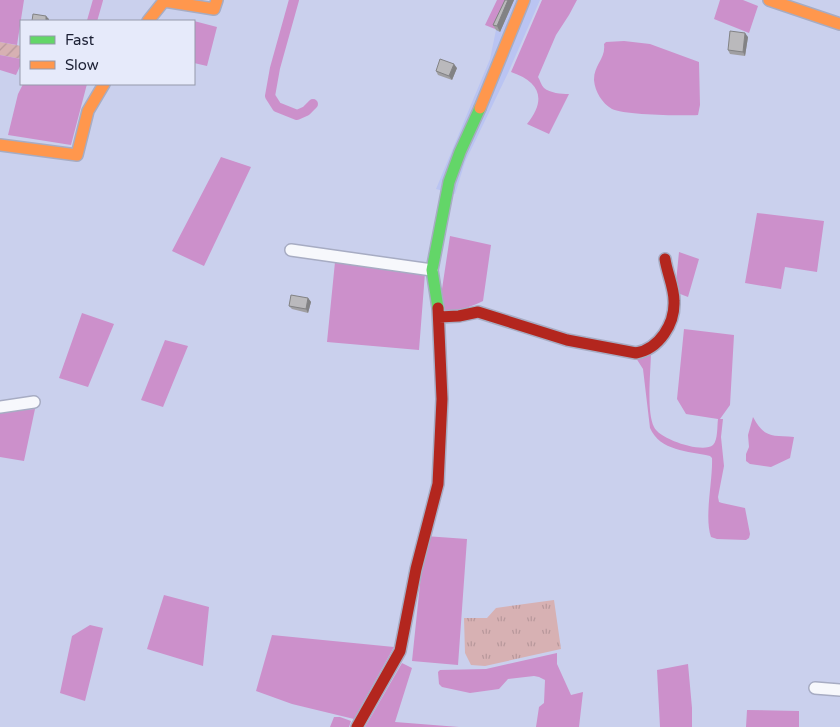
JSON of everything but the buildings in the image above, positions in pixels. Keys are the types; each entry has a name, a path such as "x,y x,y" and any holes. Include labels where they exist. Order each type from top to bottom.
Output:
{"street":[{"path":"149,20 164,0 214,9 217,0"},
{"path":"358,727 400,651 416,569 438,484 442,399 439,317 432,270 452,174 524,0"},
{"path":"769,0 840,24"},
{"path":"0,145 77,155 88,111 103,85"},
{"path":"291,250 432,270"},
{"path":"439,317 451,317 467,314 472,311 478,312 567,340 636,353 647,350 657,342 668,327 674,309 674,294 665,259"},
{"path":"0,407 34,402"},
{"path":"815,688 840,690"}],"shaded area":[{"path":"0,0 24,0 17,45 0,42"},
{"path":"497,0 509,0 495,29 485,25"},
{"path":"511,0 540,0 508,73 465,162 455,194 436,189 490,59 496,30"},
{"path":"542,0 577,0 556,35 538,77 546,90 569,94 549,134 527,124 537,107 537,92 529,81 511,72"},
{"path":"720,0 743,0 758,6 749,33 714,19"},
{"path":"195,21 217,27 207,66 195,63"},
{"path":"624,41 650,44 699,62 700,105 698,115 628,113 612,109 605,104 597,93 594,80 596,70 603,54 604,44 606,42"},
{"path":"0,55 20,59 20,66 16,75 0,70"},
{"path":"22,85 87,85 71,145 8,135 18,94"},
{"path":"221,157 251,167 204,266 172,251"},
{"path":"757,213 824,221 817,272 785,267 781,289 745,283"},
{"path":"450,236 491,245 483,301 467,308 456,310 439,309"},
{"path":"679,252 699,259 688,297 675,292"},
{"path":"335,262 425,273 419,350 327,342"},
{"path":"82,313 114,324 88,387 59,378"},
{"path":"684,329 734,335 730,405 720,419 723,419 721,437 724,466 718,497 719,502 745,508 750,534 746,540 711,537 708,519 712,458 668,446 655,436 650,428 643,369 636,358 651,351 650,411 654,427 658,432 672,440 700,448 713,445 716,440 718,419 686,414 677,399"},
{"path":"165,340 188,346 163,407 141,400"},
{"path":"35,409 24,461 0,457 0,412"},
{"path":"753,417 765,432 775,436 794,437 790,458 771,467 750,464 746,461 749,447 748,435"},
{"path":"425,536 467,539 458,665 412,661"},
{"path":"164,595 209,607 203,666 147,649"},
{"path":"90,625 103,628 85,701 60,693 72,636"},
{"path":"272,635 394,647 354,719 292,704 256,691"},
{"path":"557,653 557,664 571,695 583,692 579,727 536,727 539,707 544,703 545,680 539,677 508,679 499,689 470,693 442,687 439,684 438,672 440,670 486,669"},
{"path":"402,663 412,668 395,722 459,727 365,727"},
{"path":"688,664 692,727 660,727 657,670"},
{"path":"747,710 799,711 799,727 746,727"},
{"path":"334,717 351,721 349,727 330,727"}],"green space":[{"path":"0,42 20,46 20,59 0,55"},
{"path":"554,600 561,649 485,666 471,665 465,653 464,618 487,618 496,608"}],"waterway":[{"path":"92,20 98,0"},
{"path":"294,0 275,68 270,96 277,107 297,115 306,111 313,104"}],"traffic: fast":[{"path":"438,308 432,270 449,182 480,108"}],"traffic: slow":[{"path":"149,20 164,1 214,9 217,0"},
{"path":"480,108 524,0"},
{"path":"769,0 840,24"},
{"path":"0,145 77,155 88,111 103,85"}],"traffic: jam":[{"path":"439,317 459,316 478,312 567,340 636,353 644,351 664,334 674,310 674,296 665,259"},
{"path":"357,727 400,651 416,569 438,484 442,399 438,308"}]}
